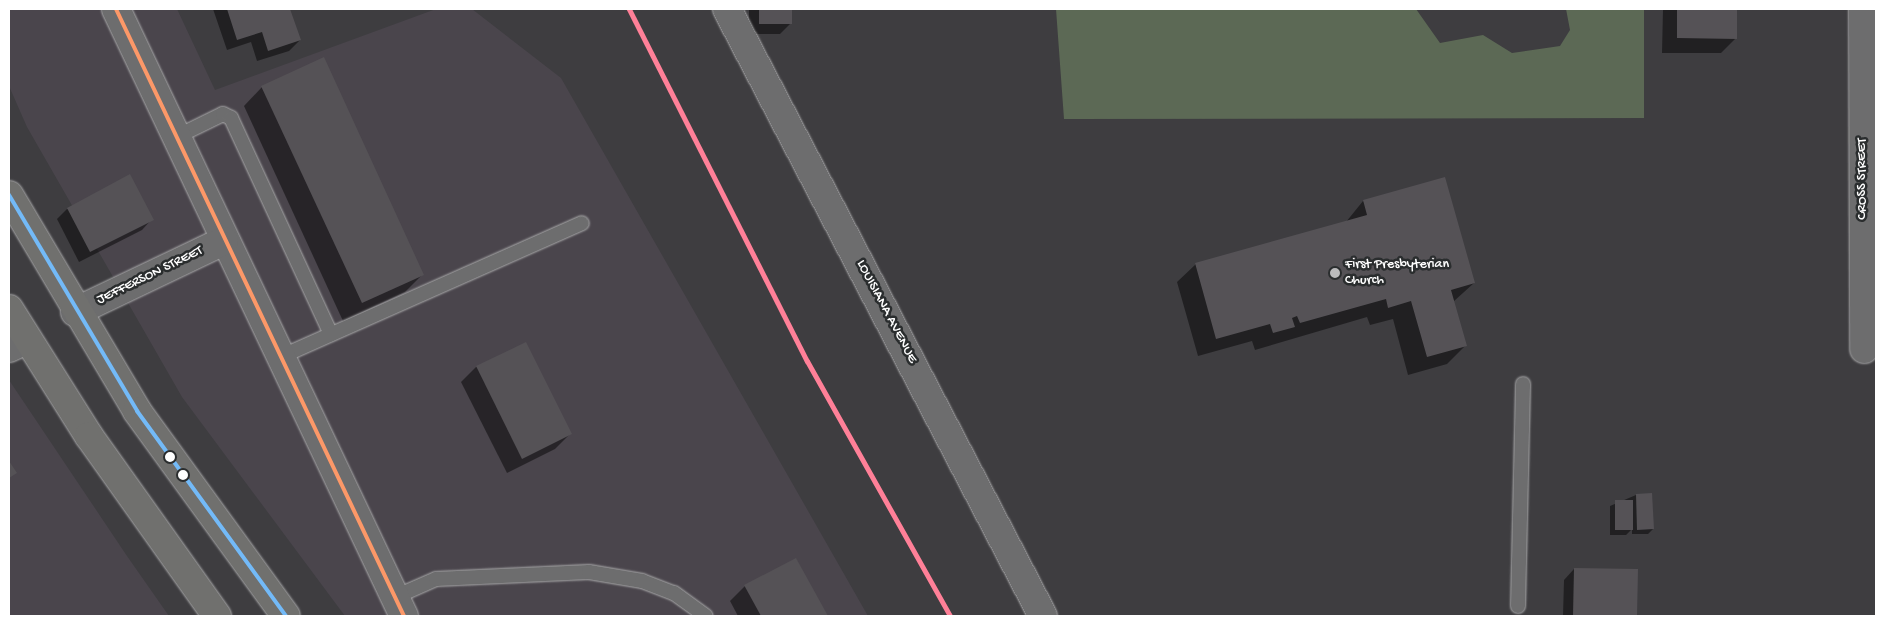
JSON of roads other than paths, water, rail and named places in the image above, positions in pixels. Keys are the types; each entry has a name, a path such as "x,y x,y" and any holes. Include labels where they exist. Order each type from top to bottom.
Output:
{"main road":[{"path":"9,195 76,312 138,411 286,616"},
{"path":"9,309 17,344 217,616"}],"street":[{"path":"116,9 399,607"},
{"name":"LOUISIANA AVENUE","path":"727,9 1043,616"},
{"name":"CROSS STREET","path":"1863,9 1870,349"},
{"name":"JEFFERSON STREET","path":"76,312 224,240"}],"lane":[{"path":"176,137 223,114 231,118 331,334"},
{"path":"280,357 582,223"},
{"path":"1518,606 1523,384"},
{"path":"399,607 436,579 589,572 642,581 674,593 706,616"}],"place":[{"name":"First Presbyterian Church","path":"1335,273"}]}
